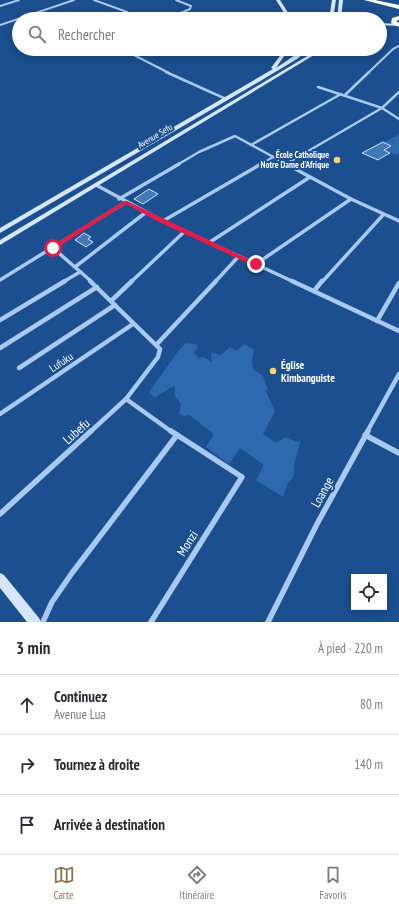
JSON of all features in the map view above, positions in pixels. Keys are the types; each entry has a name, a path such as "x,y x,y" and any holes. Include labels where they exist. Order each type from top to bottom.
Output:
{"highway":[{"path":"367,0 399,7"},
{"path":"399,18 393,22 399,25"}],"main road":[{"path":"278,0 286,12"},
{"path":"332,12 334,0"},
{"path":"340,12 341,0"},
{"path":"387,21 399,18"},
{"path":"387,24 399,25"},
{"path":"266,75 282,56"},
{"path":"266,75 298,56"},
{"name":"Avenue Sefu","path":"0,242 310,56"},
{"name":"Avenue Sefu","path":"0,231 266,75"},
{"path":"248,86 257,89"},
{"path":"0,579 35,622"}],"street":[{"path":"0,6 19,0"},
{"path":"38,12 74,0"},
{"path":"94,0 127,12"},
{"path":"176,0 191,6 190,9 183,12"},
{"path":"0,25 12,21"},
{"path":"387,55 399,46"},
{"path":"133,56 143,62 226,98"},
{"path":"345,95 386,56"},
{"path":"318,87 382,108 399,119"},
{"path":"286,164 382,108 399,92"},
{"path":"251,145 341,94"},
{"path":"120,199 199,152 235,136 351,199 383,215 399,221"},
{"path":"163,221 273,157"},
{"path":"210,242 310,177"},
{"path":"96,185 163,221 399,331"},
{"path":"256,264 351,199"},
{"path":"0,280 126,202"},
{"path":"75,267 145,212"},
{"path":"314,291 345,255 383,215"},
{"path":"111,300 185,231"},
{"path":"53,248 111,300 146,337 157,344 239,256"},
{"path":"0,320 80,272"},
{"path":"377,321 399,283"},
{"path":"0,348 97,287"},
{"path":"19,368 115,305"},
{"name":"Lufuku","path":"0,414 133,324"},
{"name":"Lubefu","path":"0,514 126,399 158,357 160,349 157,344"},
{"name":"Loange","path":"268,622 317,524 399,374"},
{"path":"43,622 52,602 72,574 177,435 126,399"},
{"name":"Monzi","path":"151,622 242,476 177,435"},
{"path":"365,435 399,453"}],"shaded area":[{"path":"399,135 399,153 396,155 386,150 392,146 385,142"},
{"path":"186,343 197,344 198,347 194,353 199,358 203,357 212,362 211,353 221,355 230,347 237,351 244,344 254,350 252,362 253,369 263,376 268,391 265,390 275,411 263,434 276,443 286,437 298,442 300,440 294,466 294,476 288,483 283,497 256,480 264,465 240,448 229,464 206,447 214,434 189,415 184,416 179,414 181,405 174,394 175,386 161,393 155,398 149,392 179,350"}],"building":[{"path":"383,142 391,146 384,150 390,153 378,160 362,153"},
{"path":"149,189 158,194 143,204 134,199"},
{"path":"84,233 91,237 88,239 93,242 86,247 75,240"}],"place":[{"name":"École Catholique Notre Dame d'Afrique","path":"337,160"},
{"name":"Église Kimbanguiste","path":"273,371"}],"route":[{"path":"53,248 126,202 163,221 256,264"}]}
